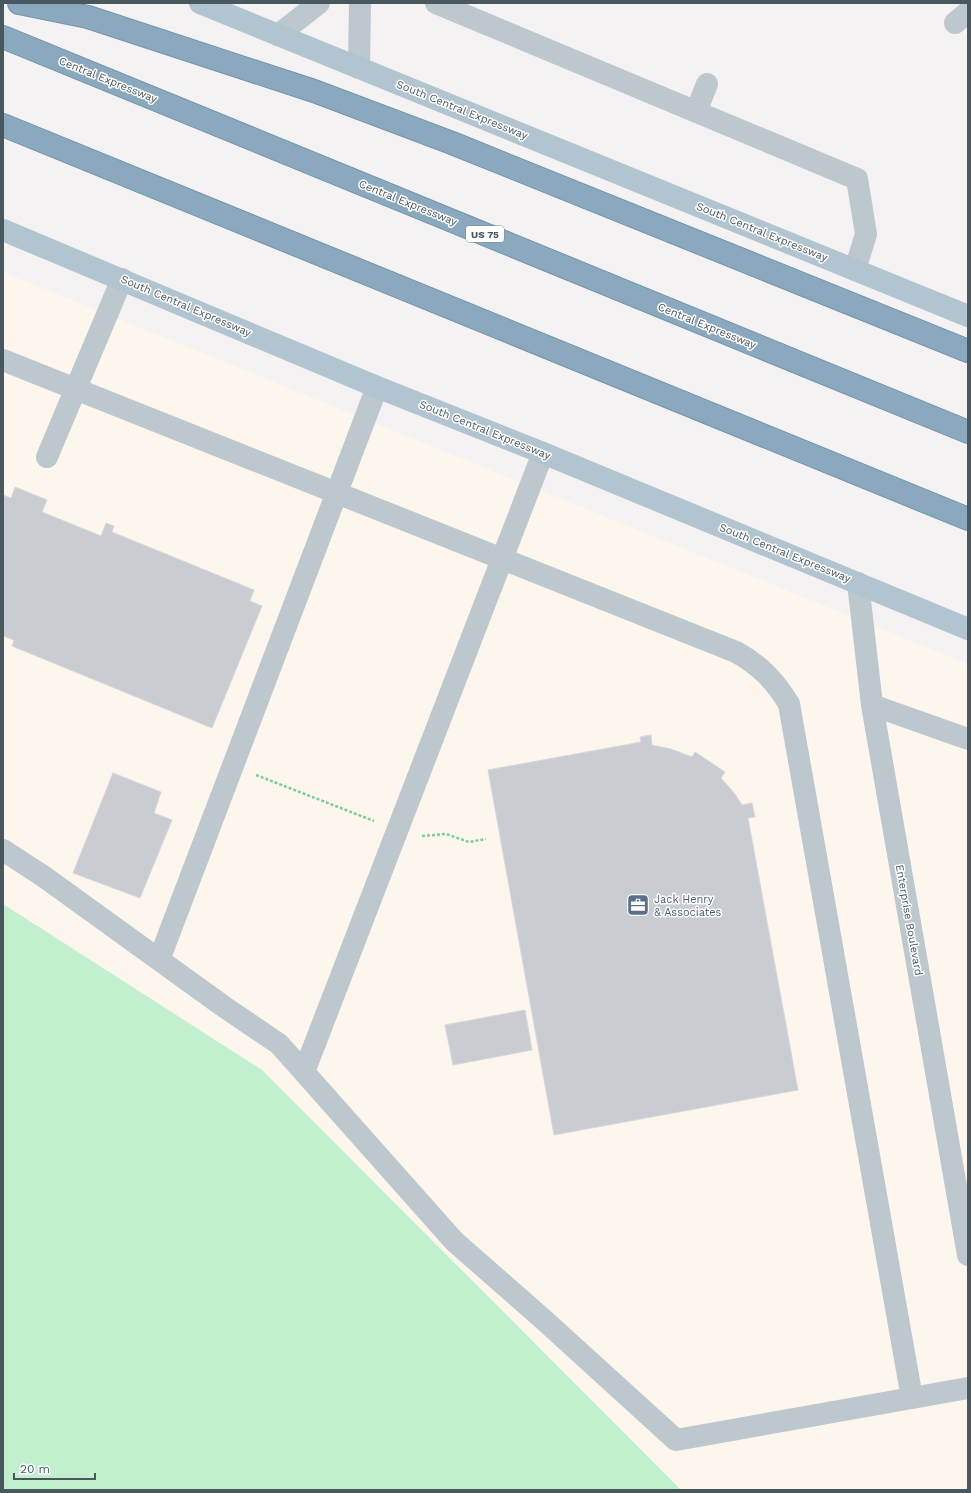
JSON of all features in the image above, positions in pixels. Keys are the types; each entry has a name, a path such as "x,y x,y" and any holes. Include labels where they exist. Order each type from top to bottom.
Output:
{"highway":[{"path":"19,3 88,17 314,90 459,146 968,351"},
{"name":"Central Expressway","path":"3,37 968,432"},
{"path":"3,125 968,519"}],"main road":[{"name":"South Central Expressway","path":"200,3 968,316"},
{"name":"South Central Expressway","path":"3,230 377,387 543,453 968,629"}],"street":[{"path":"278,35 319,3"},
{"path":"359,68 360,3"},
{"path":"436,3 857,179 866,234 855,270"},
{"path":"696,112 708,84"},
{"path":"47,457 122,279"},
{"path":"3,360 736,652 748,658 769,675 790,704 912,1398"},
{"path":"160,960 377,387"},
{"path":"304,1072 543,453"},
{"name":"Enterprise Boulevard","path":"858,583 872,705 968,1254"},
{"path":"872,705 968,739"},
{"path":"3,850 43,876 279,1044 454,1240 676,1440 968,1388"}],"path":[{"path":"234,767 398,830 419,836 446,834 469,842 486,839"}],"shaded area":[{"path":"3,272 968,664 968,1490 681,1490 262,1070 3,904"}],"green space":[{"path":"3,904 262,1070 681,1490 3,1490"}],"building":[{"path":"15,487 47,500 42,512 101,536 106,523 114,526 112,532 254,590 250,601 262,606 212,728 12,646 14,640 3,636 3,495 11,498"},
{"name":"Jack Henry & Associates","path":"651,735 652,745 671,749 692,757 695,752 725,772 721,778 735,794 742,805 752,803 755,817 748,818 798,1090 554,1135 488,770 641,742 640,737"},
{"path":"113,773 161,792 154,813 172,820 140,898 73,873"},
{"path":"525,1010 532,1050 453,1065 445,1025"}],"place":[{"name":"Jack Henry & Associates","path":"638,905"}]}
